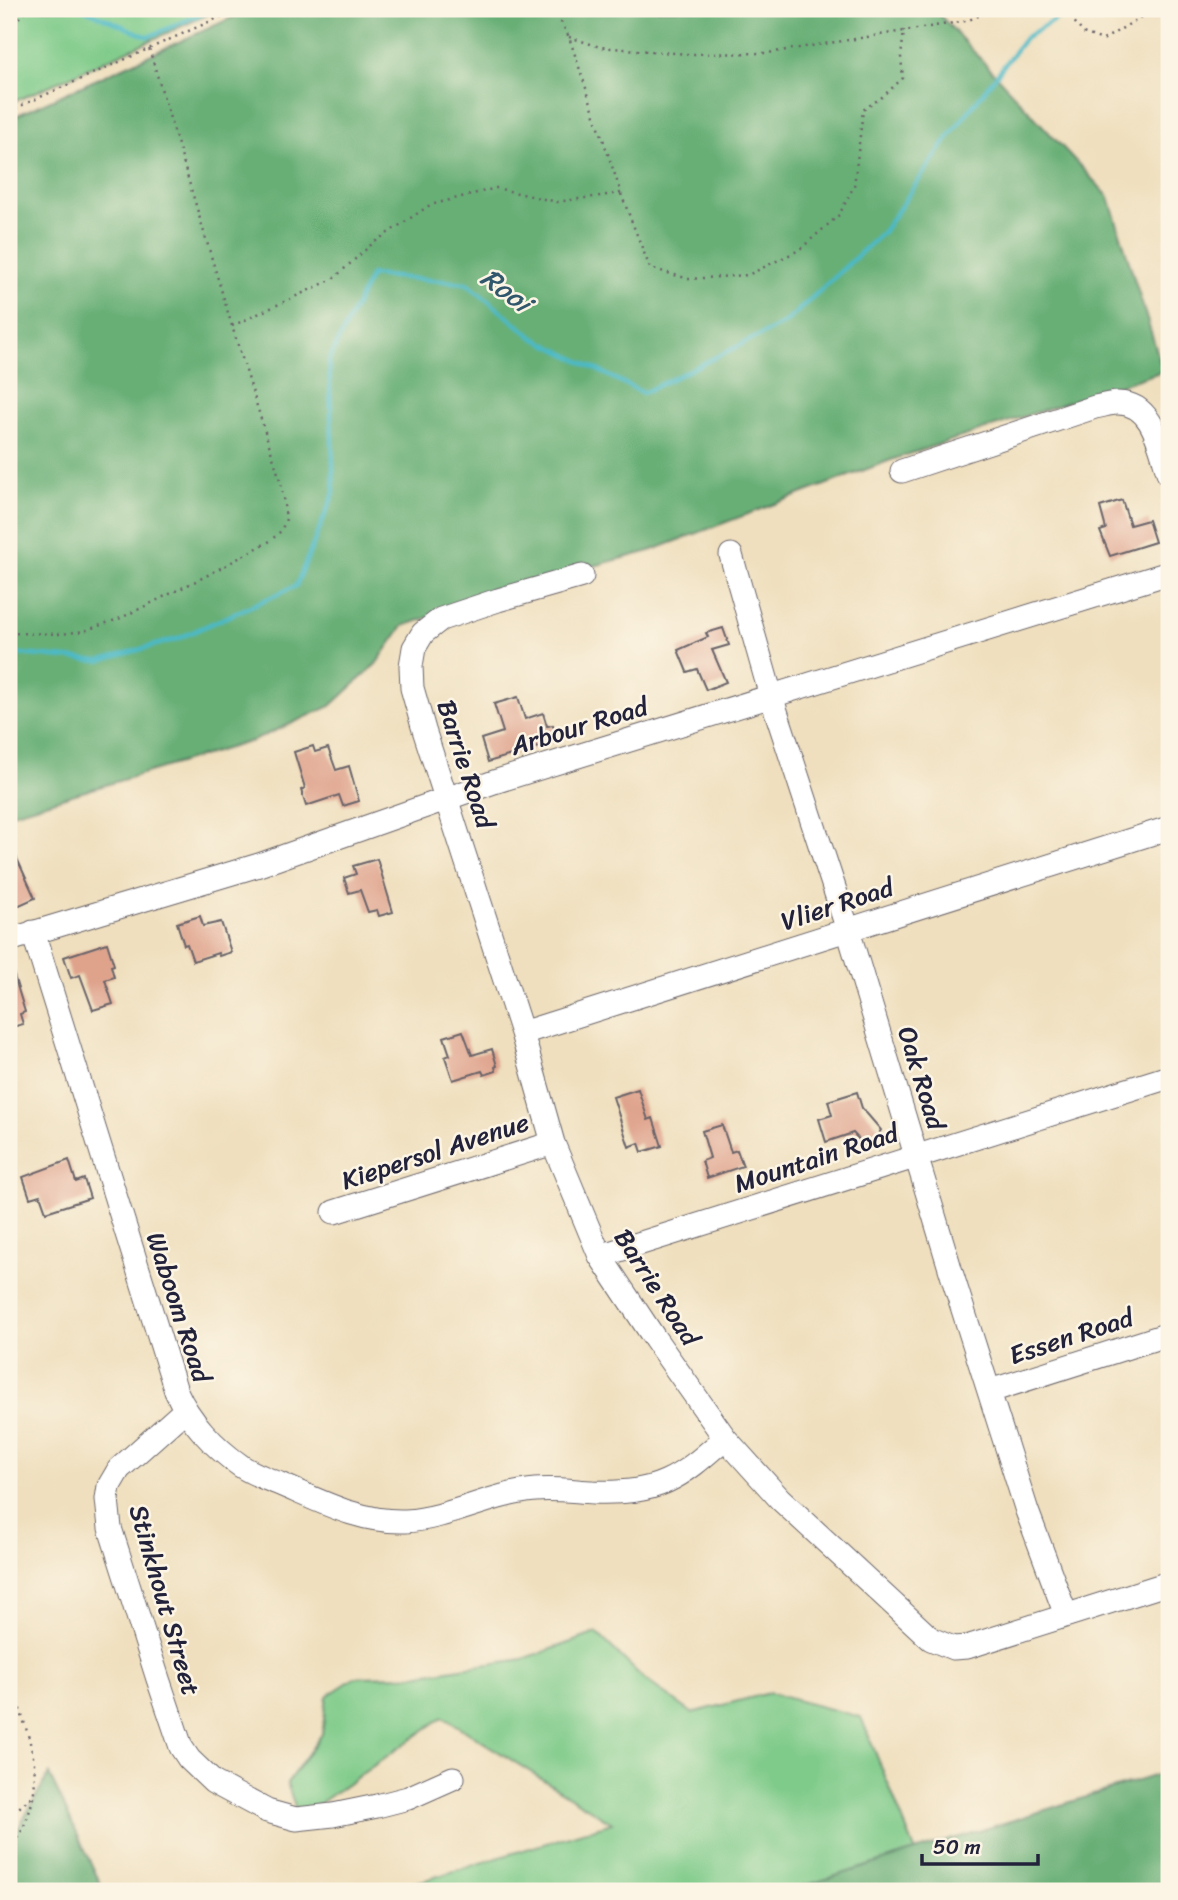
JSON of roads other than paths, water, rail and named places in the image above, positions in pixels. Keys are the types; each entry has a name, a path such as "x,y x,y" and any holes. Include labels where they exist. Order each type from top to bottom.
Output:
{"street":[{"path":"902,471 1095,407 1116,403 1130,404 1148,419 1169,475"},
{"name":"Oak Road","path":"731,555 771,696 848,930 1027,1511 1066,1615"},
{"name":"Arbour Road","path":"9,940 259,865 494,782 1169,573"},
{"name":"Barrie Road","path":"582,576 454,613 431,626 417,643 411,659 412,688 522,1033 553,1143 600,1256 655,1339 753,1471 912,1623 942,1645 953,1648 967,1647 1169,1583"},
{"name":"Vlier Road","path":"522,1033 1169,828"},
{"name":"Waboom Road","path":"33,932 171,1380 185,1410 221,1451 244,1469 326,1504 380,1520 418,1519 538,1490 621,1492 651,1487 678,1477 726,1438"},
{"name":"Mountain Road","path":"600,1256 1169,1077"},
{"name":"Kiepersol Avenue","path":"334,1212 553,1143"},
{"name":"Essen Road","path":"990,1391 1169,1334"},
{"name":"Stinkhout Street","path":"185,1410 119,1469 109,1486 108,1514 181,1747 189,1759 213,1782 267,1811 300,1820 408,1798 453,1778"}],"waterway":[{"path":"83,9 148,37 213,9"},
{"name":"Rooi","path":"9,653 99,661 177,639 296,586 334,493 329,360 371,275 466,283 534,338 643,393 785,323 883,232 948,138 1025,38 1072,9"}]}
